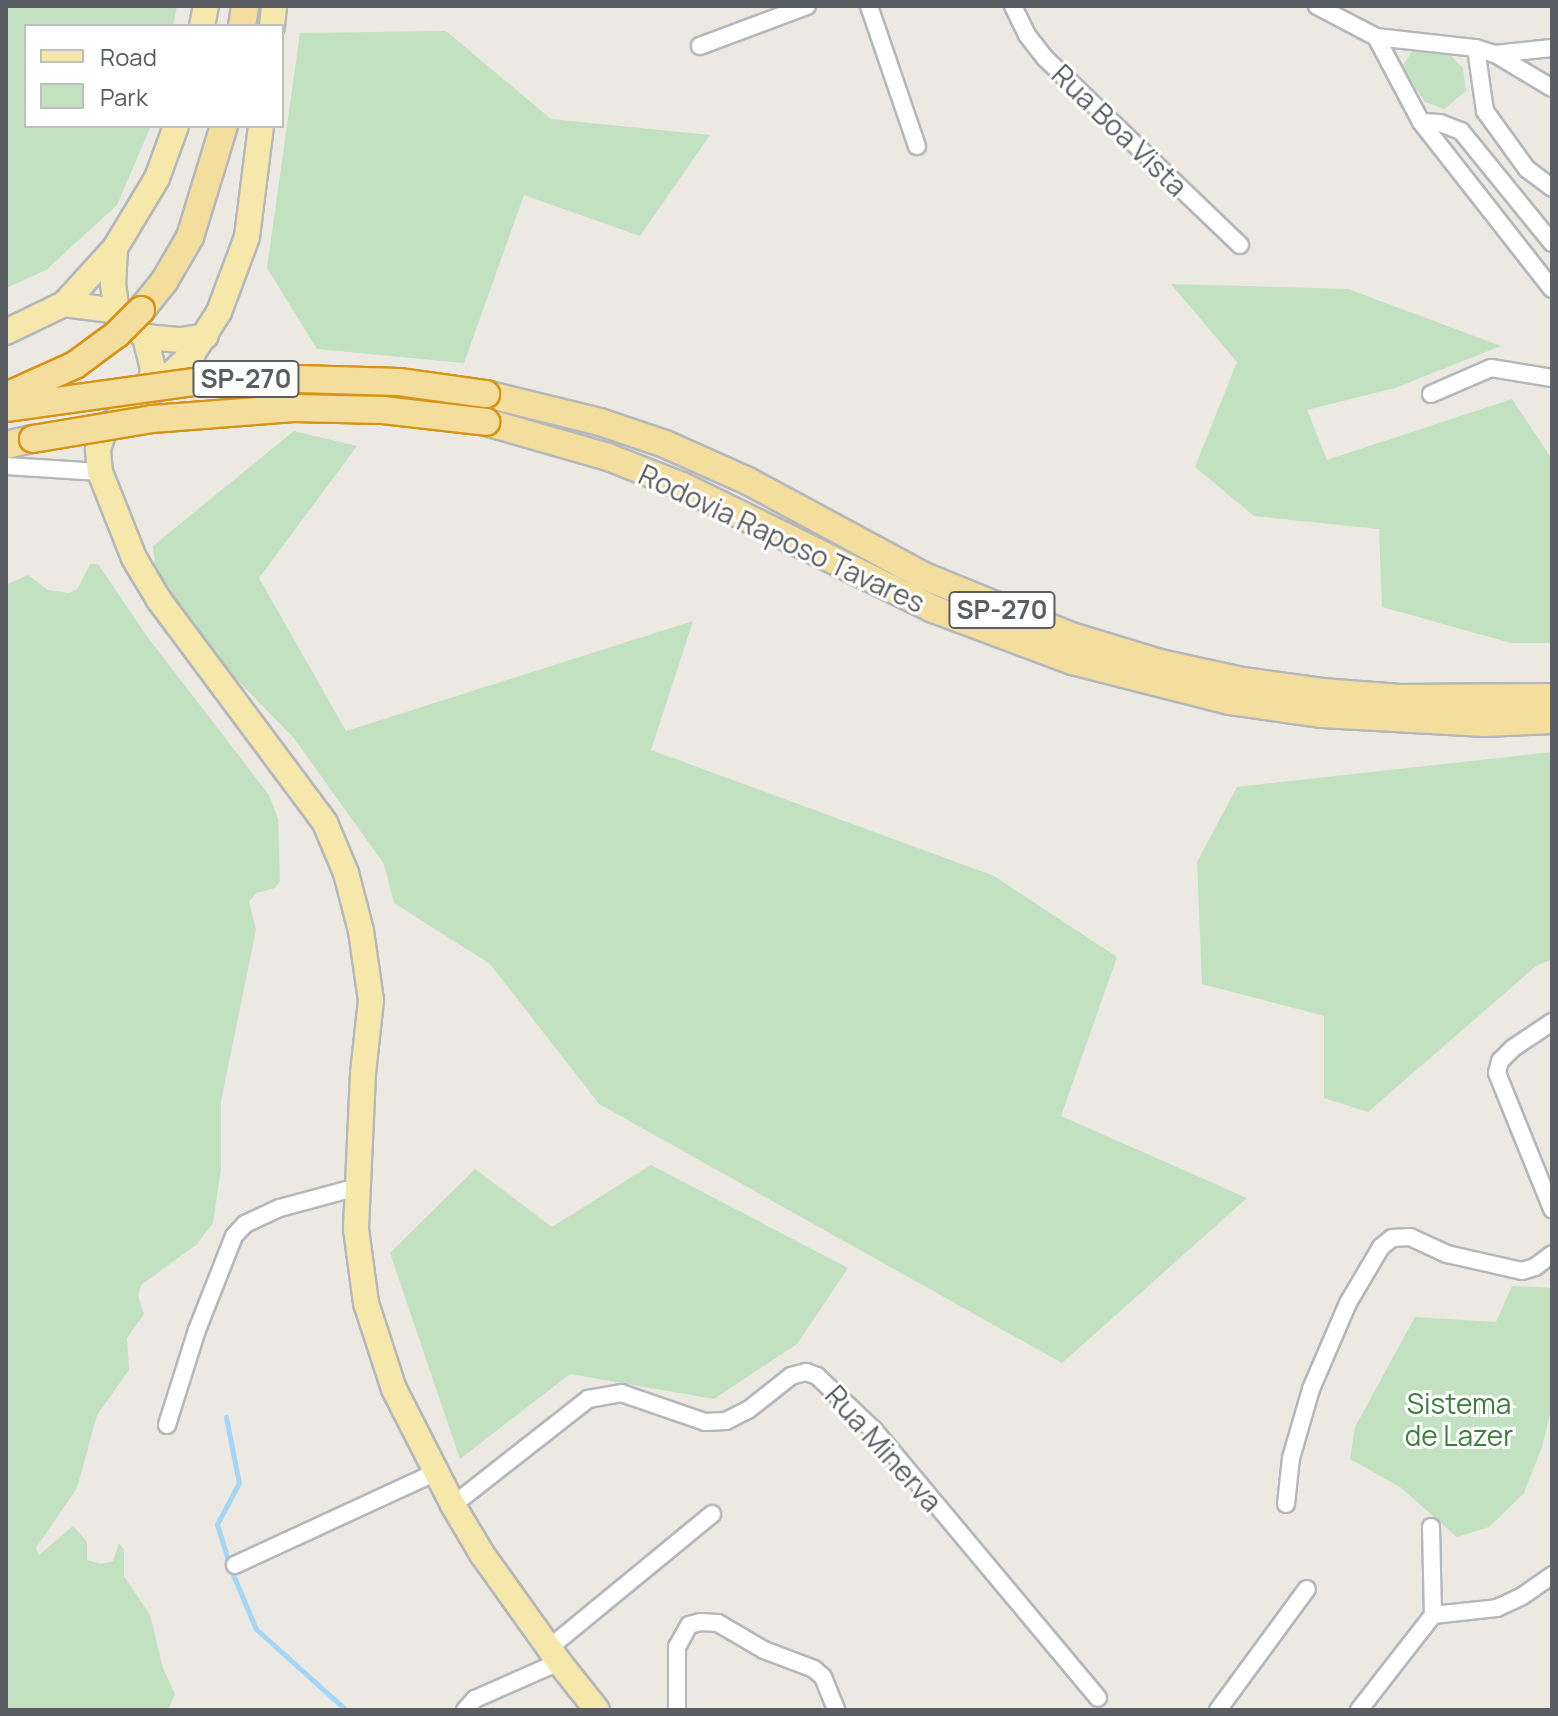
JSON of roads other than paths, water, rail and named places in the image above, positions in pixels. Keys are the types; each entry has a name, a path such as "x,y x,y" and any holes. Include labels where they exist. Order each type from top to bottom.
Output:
{"highway":[{"path":"6,396 75,365 117,334 129,310 165,280 190,237 223,128"},
{"name":"Rodovia Raposo Tavares","path":"6,408 207,380 265,378 399,382 486,394 600,422 665,444 748,481 924,576 1071,636 1160,663 1242,681 1322,692 1400,698 1552,697"},
{"name":"Rodovia Raposo Tavares","path":"6,445 152,419 294,408 383,410 486,422 623,463 753,518 933,609 1045,651 1138,679 1229,701 1322,714 1485,723 1552,720"}],"main road":[{"path":"6,332 64,304 115,248 157,178 175,128"},
{"name":"SP-270","path":"100,472 98,450 105,428 148,396 206,336 219,312 247,237 261,128"},
{"path":"115,248 113,284 145,337 153,369 148,396"},
{"path":"64,304 129,310"},
{"path":"145,337 181,340 206,336"},
{"path":"100,472 134,558 159,600 325,823 346,873 361,931 371,1000 356,1229 366,1303 394,1389 453,1505 482,1554 597,1710"}],"street":[{"path":"700,46 807,6"},
{"path":"869,6 917,146"},
{"name":"Rua Boa Vista","path":"1013,6 1027,35 1045,58 1240,245"},
{"path":"1317,6 1376,37 1476,48 1495,54 1552,88"},
{"path":"1376,37 1421,122 1552,289"},
{"path":"1476,48 1485,111 1527,169 1552,188"},
{"path":"1495,54 1552,48"},
{"path":"1421,122 1440,123 1461,131 1550,235"},
{"path":"1431,394 1491,368 1552,378"},
{"path":"6,466 100,472"},
{"path":"1552,1022 1513,1048 1500,1061 1497,1073 1552,1209"},
{"path":"167,1425 207,1303 234,1236 245,1224 280,1208 358,1187"},
{"path":"1286,1504 1299,1421 1348,1303 1368,1264 1392,1238 1410,1237 1447,1254 1522,1271 1535,1267 1552,1254"},
{"name":"Rua Minerva","path":"453,1505 588,1399 621,1393 705,1422 726,1421 748,1410 791,1376 806,1372 817,1376 874,1430 1098,1698"},
{"path":"235,1565 436,1472"},
{"path":"465,1710 475,1699 554,1655 712,1514"},
{"path":"1359,1710 1433,1615 1431,1527"},
{"path":"1433,1615 1497,1608 1521,1597 1552,1575"},
{"path":"1218,1710 1307,1589"},
{"path":"677,1710 677,1647 689,1625 700,1622 718,1623 764,1650 814,1669 823,1677 836,1710"}],"waterway":[{"path":"226,1417 239,1483 217,1524 231,1570 256,1629 346,1710"}],"park label":[{"name":"Sistema de Lazer","path":"1459,1419"}]}
